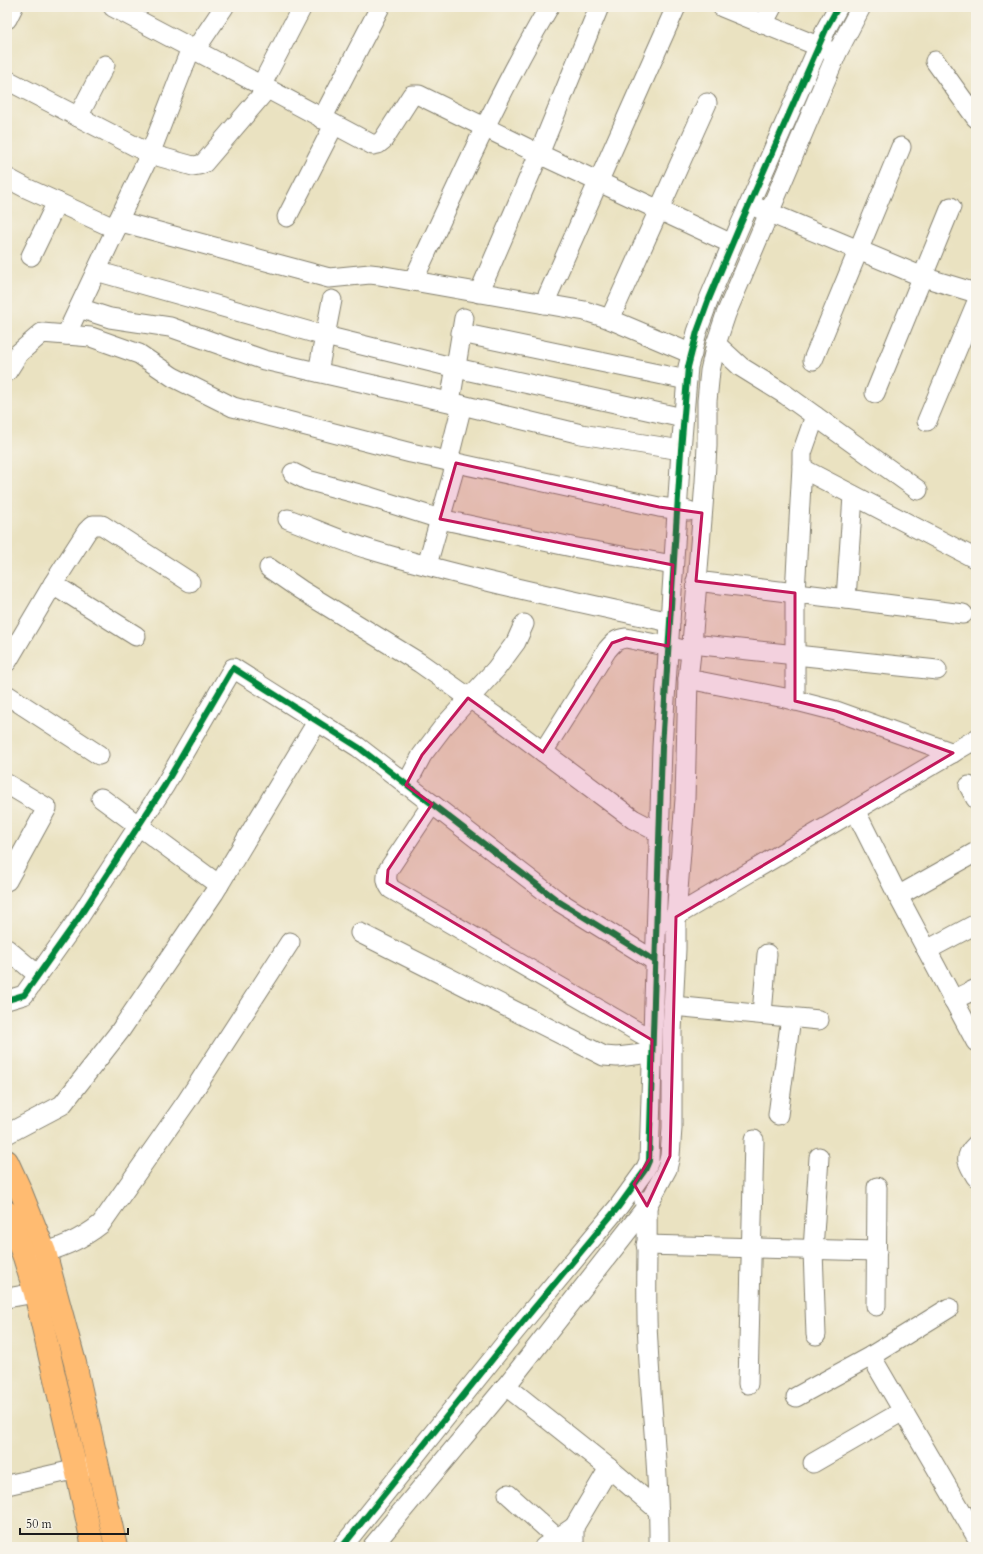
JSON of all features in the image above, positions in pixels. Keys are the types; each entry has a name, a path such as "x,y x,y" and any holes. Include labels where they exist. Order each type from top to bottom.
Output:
{"main road":[{"path":"7,1161 19,1186 34,1255 75,1363 116,1547"},
{"path":"7,1212 34,1255 35,1293 93,1547"}],"street":[{"path":"7,19 13,7"},
{"path":"113,7 139,13 193,49 367,143 373,145 378,144 383,140 412,95 415,94 598,182 732,244"},
{"path":"66,335 150,154 193,49 224,7"},
{"path":"7,80 150,154 193,166 200,165 204,163 264,88 302,7"},
{"path":"287,217 380,7"},
{"path":"413,282 486,127 535,30 549,7"},
{"path":"479,293 539,154 599,7"},
{"path":"544,304 676,7"},
{"path":"722,7 819,48 837,54"},
{"path":"763,24 772,7"},
{"path":"342,1547 619,1206 645,1170 650,1158 652,1046 662,747 683,418 687,380 697,332 709,299 838,7"},
{"path":"372,1547 506,1386 648,1206 661,1182 670,1156 676,917 685,799 688,679 707,446 707,401 710,371 716,344 726,314 837,54 860,7"},
{"path":"935,61 976,118"},
{"path":"78,117 105,65"},
{"path":"610,319 707,102"},
{"path":"812,360 901,147"},
{"path":"7,178 57,202 117,225 329,278 370,274 585,311 610,319 692,354"},
{"path":"31,256 57,202"},
{"path":"750,204 923,277 976,293"},
{"path":"875,393 951,207"},
{"path":"96,272 325,336 456,368 683,418"},
{"path":"318,372 332,300"},
{"path":"927,421 976,304"},
{"path":"79,308 110,318 170,327 264,360 456,403 581,434 681,450"},
{"path":"427,565 440,519 452,462 456,403 456,368 462,326 687,380"},
{"path":"7,372 19,353 42,333 91,336 139,354 173,377 233,407 411,453 659,507 702,513"},
{"path":"716,344 741,367 786,395 918,490"},
{"path":"795,700 795,593 802,453 815,416"},
{"path":"802,466 807,471 976,559"},
{"path":"293,473 307,480 370,497 440,519 572,547 673,565"},
{"path":"846,599 854,496"},
{"path":"288,519 367,549 588,604 670,622"},
{"path":"7,662 53,584 87,530 93,525 102,525 190,582"},
{"path":"269,568 301,590 420,663 633,819 660,833"},
{"path":"696,582 963,614"},
{"path":"53,584 136,636"},
{"path":"406,785 422,755 468,698 496,669 516,642 524,624"},
{"path":"543,752 612,643 619,638 668,646 796,655 937,670"},
{"path":"7,1000 24,995 78,919 165,785 233,668 358,747 558,901 656,961"},
{"path":"688,679 795,700 836,711 953,752"},
{"path":"7,695 99,755"},
{"path":"7,1134 62,1105 120,1031 219,884 318,722"},
{"path":"657,927 976,739"},
{"path":"7,784 47,808 7,881"},
{"path":"101,798 219,884"},
{"path":"432,804 388,870 386,877 387,884 391,889 652,1046"},
{"path":"855,810 898,896 976,1042"},
{"path":"898,896 976,852"},
{"path":"927,950 976,924"},
{"path":"360,933 604,1056 617,1057 652,1046"},
{"path":"34,1255 75,1241 91,1232 101,1224 187,1100 290,942"},
{"path":"7,949 38,975"},
{"path":"762,1014 768,954"},
{"path":"953,1000 976,989"},
{"path":"673,1006 819,1020"},
{"path":"778,1115 791,1017"},
{"path":"748,1384 754,1140"},
{"path":"976,1145 970,1150 967,1156 968,1162 976,1177"},
{"path":"816,1335 813,1250 819,1157"},
{"path":"634,1184 648,1206 646,1245 648,1342 659,1511 659,1547"},
{"path":"876,1306 877,1187"},
{"path":"646,1245 877,1251"},
{"path":"7,1298 35,1293"},
{"path":"796,1397 871,1356 949,1308"},
{"path":"871,1356 976,1536"},
{"path":"506,1386 610,1468 659,1511"},
{"path":"812,1463 903,1410"},
{"path":"7,1485 98,1465"},
{"path":"508,1494 551,1543 574,1527 610,1468"},
{"path":"574,1527 574,1547"}],"highlighted area":[{"path":"456,463 659,507 702,513 696,581 795,593 795,701 836,711 953,753 676,917 670,1156 647,1206 634,1184 650,1158 652,1040 387,883 388,870 432,804 406,785 422,755 468,698 543,752 612,643 626,638 668,646 673,565 440,519"}],"cycle path":[{"path":"342,1547 511,1336 619,1206 645,1170 649,1161 662,747 681,450 688,367 697,332 709,299 827,27 838,7"},
{"path":"7,1000 24,995 78,919 165,785 233,668 358,747 558,901 655,961"}]}
